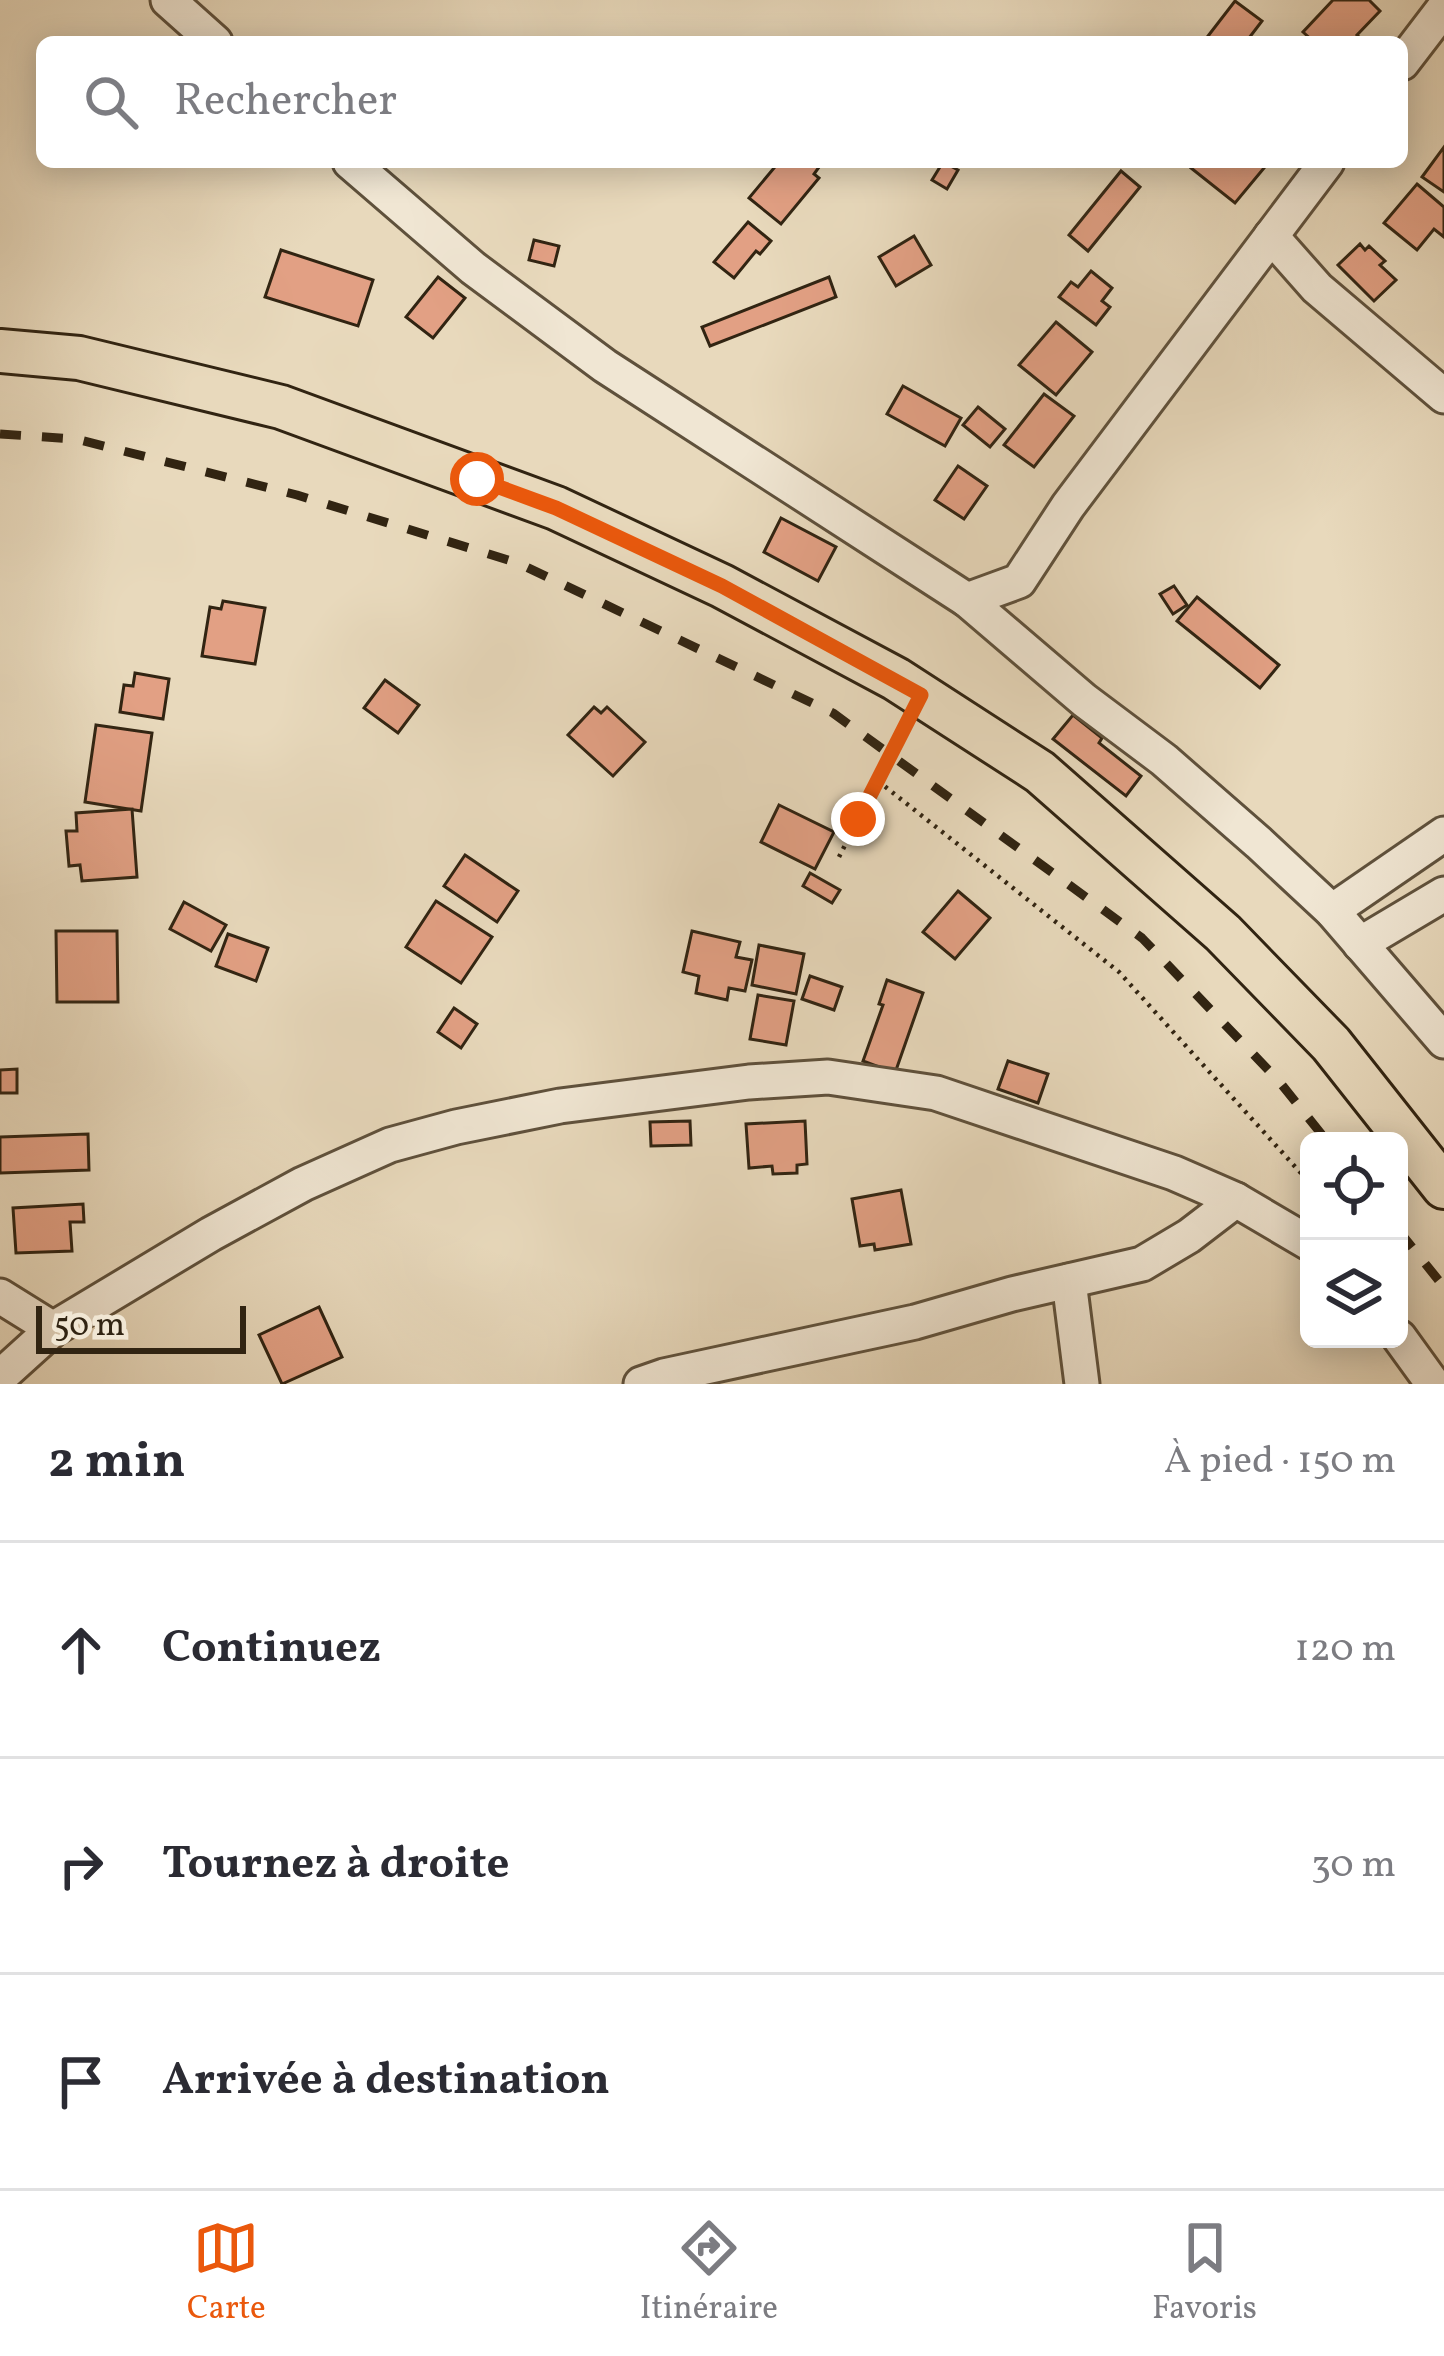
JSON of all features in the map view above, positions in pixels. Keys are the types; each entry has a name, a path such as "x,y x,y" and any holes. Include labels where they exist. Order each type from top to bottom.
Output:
{"main road":[{"path":"0,351 79,358 281,407 556,508 722,586 921,695 1040,772 1223,933 1331,1044 1444,1187"}],"street":[{"path":"168,0 208,36"},
{"path":"1408,55 1444,8"},
{"path":"357,168 472,268 605,365 967,600 1259,843 1332,911 1444,1041"},
{"path":"967,600 1019,581 1068,506 1322,168"},
{"path":"1271,236 1317,288 1444,396"},
{"path":"1332,911 1444,834"},
{"path":"1360,944 1444,894"},
{"path":"0,1377 53,1329 211,1234 390,1144 560,1106 730,1084 828,1077 936,1093 1174,1173 1236,1200 1304,1240"},
{"path":"641,1384 1142,1264 1236,1200"},
{"path":"1069,1281 1082,1384"},
{"path":"0,1295 53,1329"},
{"path":"1407,1348 1433,1384"}],"path":[{"path":"839,857 921,695"},
{"path":"878,781 1119,972 1300,1172"}],"building":[{"path":"1333,0 1369,0 1380,11 1358,36 1307,36 1303,32"},
{"path":"1235,1 1262,21 1251,36 1208,36"},
{"path":"1444,147 1444,192 1422,177"},
{"path":"774,168 818,168 814,174 819,178 781,224 749,198"},
{"path":"939,168 958,170 947,189 932,180"},
{"path":"1191,168 1264,168 1235,203"},
{"path":"1121,171 1140,187 1088,251 1069,235"},
{"path":"1417,184 1444,207 1444,237 1434,229 1417,250 1384,223"},
{"path":"748,222 771,241 734,278 714,262"},
{"path":"914,236 931,265 896,286 879,257"},
{"path":"534,240 559,246 554,266 529,260"},
{"path":"1360,244 1385,261 1380,265 1396,280 1374,301 1338,265"},
{"path":"281,250 373,280 358,326 265,297"},
{"path":"1091,271 1112,288 1102,301 1110,307 1096,325 1059,297 1071,282 1078,287"},
{"path":"438,277 465,298 433,338 406,317"},
{"path":"829,277 836,297 710,346 702,327"},
{"path":"1056,322 1092,352 1056,395 1019,365"},
{"path":"903,386 961,418 945,446 887,414"},
{"path":"1044,394 1074,416 1034,467 1004,445"},
{"path":"978,407 1005,429 990,447 963,425"},
{"path":"958,466 987,486 964,519 935,500"},
{"path":"781,518 836,547 818,581 764,552"},
{"path":"1174,586 1187,605 1173,614 1160,594"},
{"path":"1197,597 1279,665 1260,688 1177,621"},
{"path":"223,601 265,608 255,664 202,656 210,607 221,609"},
{"path":"135,673 169,679 163,719 120,712 124,685 133,686"},
{"path":"385,680 419,705 398,733 364,708"},
{"path":"594,707 601,713 607,707 645,742 613,776 568,735"},
{"path":"1073,715 1141,776 1126,796 1053,739"},
{"path":"96,725 152,733 141,811 85,802"},
{"path":"779,805 834,832 815,869 761,842"},
{"path":"132,809 137,877 82,881 80,865 69,866 66,831 77,831 76,813"},
{"path":"465,855 518,891 497,922 444,886"},
{"path":"810,873 840,890 832,903 803,886"},
{"path":"958,891 990,918 955,959 923,932"},
{"path":"436,901 492,937 461,983 406,947"},
{"path":"184,902 226,925 211,951 170,929"},
{"path":"56,931 117,931 118,1002 57,1002"},
{"path":"692,931 740,942 736,957 752,960 745,991 729,988 727,1000 696,993 699,976 683,972"},
{"path":"228,934 268,948 256,981 216,966"},
{"path":"759,945 804,954 796,994 752,985"},
{"path":"810,976 842,987 834,1010 802,999"},
{"path":"887,980 923,993 895,1073 863,1061"},
{"path":"758,995 794,1001 786,1045 750,1039"},
{"path":"454,1008 477,1024 461,1048 438,1032"},
{"path":"1008,1061 1048,1074 1038,1103 998,1089"},
{"path":"17,1069 17,1093 0,1093 0,1070"},
{"path":"690,1121 691,1145 651,1146 650,1122"},
{"path":"805,1121 807,1164 797,1165 797,1173 773,1174 772,1166 749,1168 746,1124"},
{"path":"88,1134 89,1170 0,1173 0,1137"},
{"path":"901,1190 911,1244 875,1250 874,1244 860,1246 852,1199"},
{"path":"83,1204 84,1222 70,1222 72,1251 16,1253 13,1208"},
{"path":"319,1307 342,1357 282,1384 259,1335"}],"railway":[{"path":"0,434 76,439 297,495 518,563 833,713 1142,938 1278,1080 1320,1132"},
{"path":"1406,1240 1444,1287"}],"route":[{"path":"477,479 556,508 722,586 921,695 858,819"}]}
